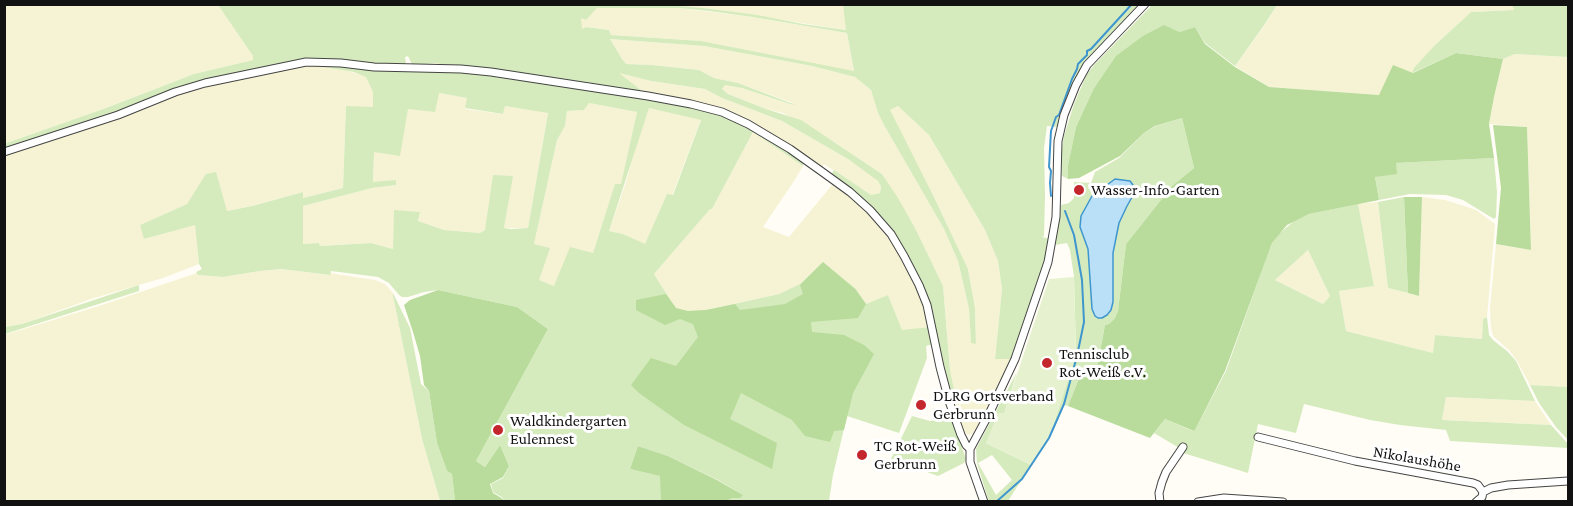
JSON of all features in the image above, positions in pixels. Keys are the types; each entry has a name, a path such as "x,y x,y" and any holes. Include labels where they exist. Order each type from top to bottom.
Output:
{"street":[{"path":"970,455 1015,359 1048,262 1056,217 1058,141 1070,99 1087,65 1144,4"},
{"path":"4,152 118,115 175,92 205,83 306,62 374,67 434,67 491,72 691,104 722,112 790,149 850,192 891,234 919,285 927,305 949,401 970,455 984,501"},
{"name":"Nikolaushöhe","path":"1258,437 1356,461 1473,483 1478,485 1483,492"},
{"path":"1160,501 1159,493 1162,482 1183,447"},
{"path":"1476,501 1482,497 1483,492 1491,488 1569,481"},
{"path":"1198,501 1224,498 1283,501"}],"shaded area":[{"path":"427,4 580,17 586,20 597,8 679,8 753,17 847,33 854,72 701,41 611,35 609,30 586,27 448,66 432,63 415,65 408,56 405,57"},
{"path":"1512,4 1514,10 1471,12 1435,45 1412,73 1379,95 1269,87 1235,66 1277,5"},
{"path":"4,5 218,5 253,56 253,60 194,74 5,144"},
{"path":"599,5 843,5 847,30 703,8"},
{"path":"610,39 704,46 812,66 855,77 871,90 884,125 944,229 958,261 969,309 971,343 976,343 975,308 968,269 889,110 898,106 929,135 985,230 998,261 1002,289 995,358 1012,359 981,424 972,434 968,435 963,431 953,400 955,400 950,370 943,286 915,228 882,174 834,142 783,113 766,109 728,94 722,89 724,84 793,103 738,83 714,78 699,70 626,64"},
{"path":"1515,54 1568,57 1568,387 1530,385 1509,350 1493,336 1491,328 1490,309 1496,244 1531,250 1527,127 1489,124 1503,59"},
{"path":"323,64 366,76 373,92 373,107 346,107 343,188 303,198 303,192 227,211 207,174 187,204 140,225 145,239 195,224 199,264 22,324 5,327 4,156 211,84"},
{"path":"617,72 651,81 705,89 782,121 871,175 881,187 880,193 871,195 824,164 821,169 761,128 646,94"},
{"path":"439,93 468,98 465,109 503,114 505,106 548,112 528,228 504,228 512,176 485,230 480,233 444,230 418,221 420,212 393,249 371,243 320,246 319,243 303,244 303,206 372,188 396,185 396,180 373,183 374,152 408,109"},
{"path":"589,103 637,112 621,185 615,185 593,253 554,286 539,280 534,244 557,140 565,126 567,111 584,110"},
{"path":"649,108 701,119 672,196 667,194 645,245 623,234 609,231"},
{"path":"753,132 803,166 763,227 789,237 835,184 854,198 894,244 917,286 930,327 902,331 888,295 866,304 855,289 823,262 800,284 779,294 707,310 676,309 654,274 710,208 712,209"},
{"path":"1422,197 1445,200 1476,210 1495,224 1487,317 1483,319 1482,339 1435,335 1433,353 1346,331 1339,291 1374,286 1358,204 1378,202 1388,288 1419,296"},
{"path":"1308,250 1330,296 1323,304 1275,280"},
{"path":"281,269 375,280 385,284 393,293 422,439 440,501 5,501 4,335 197,273 198,275 223,277"},
{"path":"1446,397 1535,401 1551,425 1442,420"}],"green space":[{"path":"218,5 666,5 757,15 846,30 843,5 1139,5 1085,62 1070,89 1058,127 1047,126 1044,148 1045,196 1044,236 1042,237 1050,239 1047,260 1012,359 995,359 1002,289 998,261 985,230 929,135 898,106 890,110 968,269 975,308 976,344 971,343 969,309 958,261 944,229 884,125 871,90 855,77 812,66 704,46 610,39 626,64 699,70 714,78 738,83 796,105 742,88 725,85 722,89 728,94 766,109 801,120 882,174 915,228 943,286 950,370 956,400 953,400 946,380 934,323 895,237 831,175 834,170 871,195 880,193 881,187 878,181 848,159 782,121 705,89 651,81 619,73 646,94 437,63 415,65 408,56 405,57 406,64 373,64 334,59 241,73 117,112 5,152 4,144 194,74 253,60 253,56","holes":["597,8 679,8 753,17 847,33 854,71 701,41 611,35 609,30 586,27 582,29 581,18 586,20"]},
{"path":"1152,5 1277,5 1235,66 1205,43 1195,27 1179,32 1093,90 1076,127 1068,165 1068,179 1062,176 1064,136 1087,74"},
{"path":"1512,5 1568,5 1568,57 1515,54 1503,59 1456,53 1412,73 1435,45 1471,12 1514,10"},
{"path":"1164,25 1179,32 1195,27 1205,44 1235,67 1269,87 1379,95 1393,65 1413,73 1456,53 1503,59 1489,124 1494,158 1396,163 1397,174 1375,177 1379,200 1309,214 1287,225 1272,243 1225,371 1194,431 1165,419 1150,438 1068,406 1080,376 1095,379 1105,325 1115,318 1118,311 1126,244 1172,186 1194,168 1182,118 1155,126 1144,133 1120,156 1079,178 1068,179 1068,165 1076,127 1093,90 1116,56 1143,36"},
{"path":"323,64 358,69 472,72 647,98 723,114 767,137 803,162 803,166 753,132 712,209 654,274 676,309 687,311 707,310 779,294 800,284 823,262 856,289 866,304 888,295 902,330 930,327 933,344 926,346 927,358 899,433 847,416 829,501 727,501 743,495 668,456 638,446 630,469 661,476 661,501 503,501 503,498 493,492 491,484 503,478 509,466 500,445 485,467 476,461 548,329 517,307 438,290 402,297 389,283 378,277 331,271 330,275 281,269 223,277 198,275 196,272 202,269 199,264 195,225 144,239 140,225 187,204 206,174 216,172 227,211 303,192 303,198 343,188 346,106 373,107 373,92 366,77 354,72 324,67","holes":["439,93 467,98 465,108 503,114 505,106 548,113 528,228 504,228 513,176 493,175 485,230 480,233 444,230 418,221 420,212 394,210 393,249 371,243 320,246 319,243 303,244 303,206 372,188 396,185 396,180 373,182 374,152 400,156 408,109 435,112","589,103 637,112 621,184 615,184 593,253 570,247 554,286 539,280 550,248 534,244 557,140 565,126 567,111 584,110","649,108 701,120 673,195 667,194 645,244 623,234 609,231"]},
{"path":"1182,118 1194,168 1172,186 1126,244 1118,311 1115,318 1105,325 1095,379 1080,376 1068,406 1064,405 1049,439 1076,353 1074,277 1070,250 1067,243 1055,245 1061,205 1069,203 1074,198 1074,182 1091,183 1095,172 1119,158 1144,133 1156,126"},
{"path":"1493,125 1527,127 1531,250 1496,244 1501,188"},
{"path":"1494,158 1497,192 1494,219 1463,200 1446,195 1410,194 1379,200 1375,177 1395,163"},
{"path":"1404,197 1408,293 1388,288 1378,202"},
{"path":"1404,197 1422,197 1419,296 1408,293"},
{"path":"1358,204 1374,286 1339,291 1346,331 1433,353 1435,335 1482,339 1483,319 1487,317 1489,335 1516,361 1535,401 1446,397 1442,420 1551,425 1568,444 1568,448 1450,441 1446,430 1370,420 1304,404 1296,433 1258,424 1248,473 1180,452 1181,449 1154,433 1165,419 1193,431 1198,424 1226,371 1272,243 1294,221 1309,214","holes":["1308,250 1330,296 1323,304 1275,280"]},
{"path":"823,262 855,289 866,304 858,318 811,322 812,332 844,335 864,345 874,354 853,393 844,430 834,431 830,442 805,436 792,420 741,393 730,419 777,443 772,469 684,425 631,385 651,358 676,366 698,337 693,324 680,319 665,325 636,310 636,300 666,294 676,308 688,311 735,304 740,310 785,304 803,294 800,285"},
{"name":"Tennisclub Rot-Weiß e.V.","path":"1074,277 1076,354 1049,439 1031,465 986,443 998,413 1004,413 1049,279"},
{"path":"139,285 139,291 5,334 5,327 22,324"},
{"path":"438,290 517,307 548,329 476,461 485,467 500,445 509,466 503,477 490,484 493,493 503,499 502,501 455,501 452,474 447,471 437,443 429,391 424,385 420,356 404,305 410,300"},
{"path":"393,293 410,328 421,384 429,391 437,443 447,471 452,474 455,501 440,501 422,439"},
{"path":"1017,372 1004,414 986,443 1031,465 1008,501 989,502 977,463 976,449","holes":["992,455 1012,480 996,495 978,463"]},
{"path":"1530,385 1568,387 1568,440 1539,403"},
{"path":"912,416 930,421 951,417 966,459 964,463 938,476 891,459"},
{"path":"638,446 668,456 743,495 727,501 661,501 660,476 630,469"}],"water":[{"path":"1115,179 1130,181 1135,192 1119,223 1113,253 1111,310 1107,315 1098,318 1092,309 1088,249 1080,227 1081,216 1092,196"}],"waterway":[{"path":"1051,196 1049,167 1051,131 1078,64 1087,55 1087,51 1132,4"},
{"path":"996,502 1022,479 1049,438 1064,404 1077,356 1084,322 1082,280 1074,235 1065,211"}],"place":[{"name":"Wasser-Info-Garten","path":"1079,190"},
{"name":"Tennisclub Rot-Weiß e.V.","path":"1047,363"},
{"name":"DLRG Ortsverband Gerbrunn","path":"921,405"},
{"name":"Waldkindergarten Eulennest","path":"498,430"},
{"name":"TC Rot-Weiß Gerbrunn","path":"862,455"}]}
